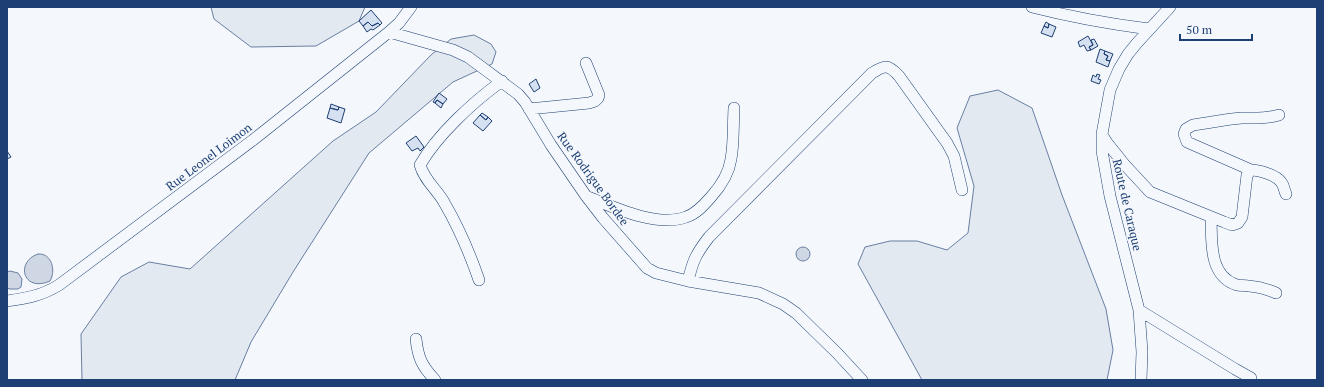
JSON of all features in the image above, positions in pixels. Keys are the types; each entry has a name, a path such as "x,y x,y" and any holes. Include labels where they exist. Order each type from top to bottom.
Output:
{"street":[{"name":"Rue Leonel Loimon","path":"7,302 46,293 59,285 253,140 389,32 399,23 411,7"},
{"path":"1032,7 1106,24 1149,29"},
{"name":"Route de Caraque","path":"1141,380 1142,352 1139,310 1110,196 1102,151 1102,134 1110,90 1119,69 1128,54 1170,7"},
{"name":"Rue Rodrigue Bordee","path":"389,32 460,53 502,81 518,94 525,102 551,145 586,196 603,218 647,268 656,273 688,281 745,290 783,304 796,313 838,353 862,380"},
{"path":"529,109 595,101 599,94 586,63"},
{"path":"688,281 692,262 709,237 872,73 882,67 888,67 899,76 947,143 954,156 962,190"},
{"path":"479,280 469,252 444,202 426,179 420,166 438,139 483,95 502,81"},
{"path":"586,196 625,212 665,220 686,218 699,210 717,190 729,169 731,160 734,108"},
{"path":"1279,115 1270,118 1243,118 1193,125 1186,129 1184,134 1187,142 1251,170 1259,170 1279,179 1286,194"},
{"path":"1102,134 1124,164 1150,192 1174,203 1232,225 1238,223 1242,217 1247,175 1251,170"},
{"path":"1211,217 1212,253 1216,267 1222,275 1236,285 1261,287 1276,293"},
{"path":"1139,310 1235,370 1251,378"},
{"path":"416,339 418,356 423,367 434,380"}],"shaded area":[{"path":"211,7 365,7 359,21 316,46 251,47 214,19"},
{"path":"474,35 491,44 496,52 492,64 453,82 369,153 293,272 251,342 235,380 82,380 81,334 121,277 149,262 190,269 333,141 376,112 431,55 451,39"},
{"path":"998,90 1032,108 1062,195 1106,309 1113,350 1107,380 922,380 858,264 865,247 890,241 917,241 947,250 968,233 974,186 957,128 970,96"},
{"path":"803,247 808,249 810,254 808,259 803,261 798,259 796,254 798,249"},
{"path":"38,254 47,256 52,263 53,268 50,281 41,284 28,280 25,275 26,263"},
{"path":"10,271 18,273 22,279 21,287 18,289 9,289 7,287 7,272"}],"building":[{"path":"371,10 382,23 380,25 378,23 372,26 368,22 363,26 359,21"},
{"path":"368,22 372,26 378,23 380,25 367,32 363,26"},
{"path":"1046,22 1049,24 1048,28 1044,26"},
{"path":"1049,24 1056,27 1052,37 1041,33 1044,26 1048,28"},
{"path":"1088,36 1093,45 1089,47 1091,50 1087,51 1084,45 1080,47 1078,42"},
{"path":"1094,39 1098,46 1091,50 1089,47 1093,45 1091,40"},
{"path":"1100,49 1105,51 1104,54 1108,56 1106,60 1110,61 1108,67 1096,62"},
{"path":"1105,51 1113,54 1110,61 1106,60 1108,56 1104,54"},
{"path":"1097,74 1100,75 1098,79 1101,80 1099,84 1091,81 1093,75 1096,77"},
{"path":"536,79 540,88 534,92 529,84"},
{"path":"439,93 447,99 443,104 437,100 435,103 433,102"},
{"path":"437,100 443,104 441,108 435,103"},
{"path":"331,104 339,107 338,110 330,108"},
{"path":"339,107 345,109 341,123 327,118 330,108 338,110"},
{"path":"482,113 488,117 486,120 480,115"},
{"path":"480,115 486,120 488,117 492,121 483,131 473,123"},
{"path":"416,136 424,147 420,151 418,148 412,151 406,143"},
{"path":"7,151 11,157 7,159"}]}
